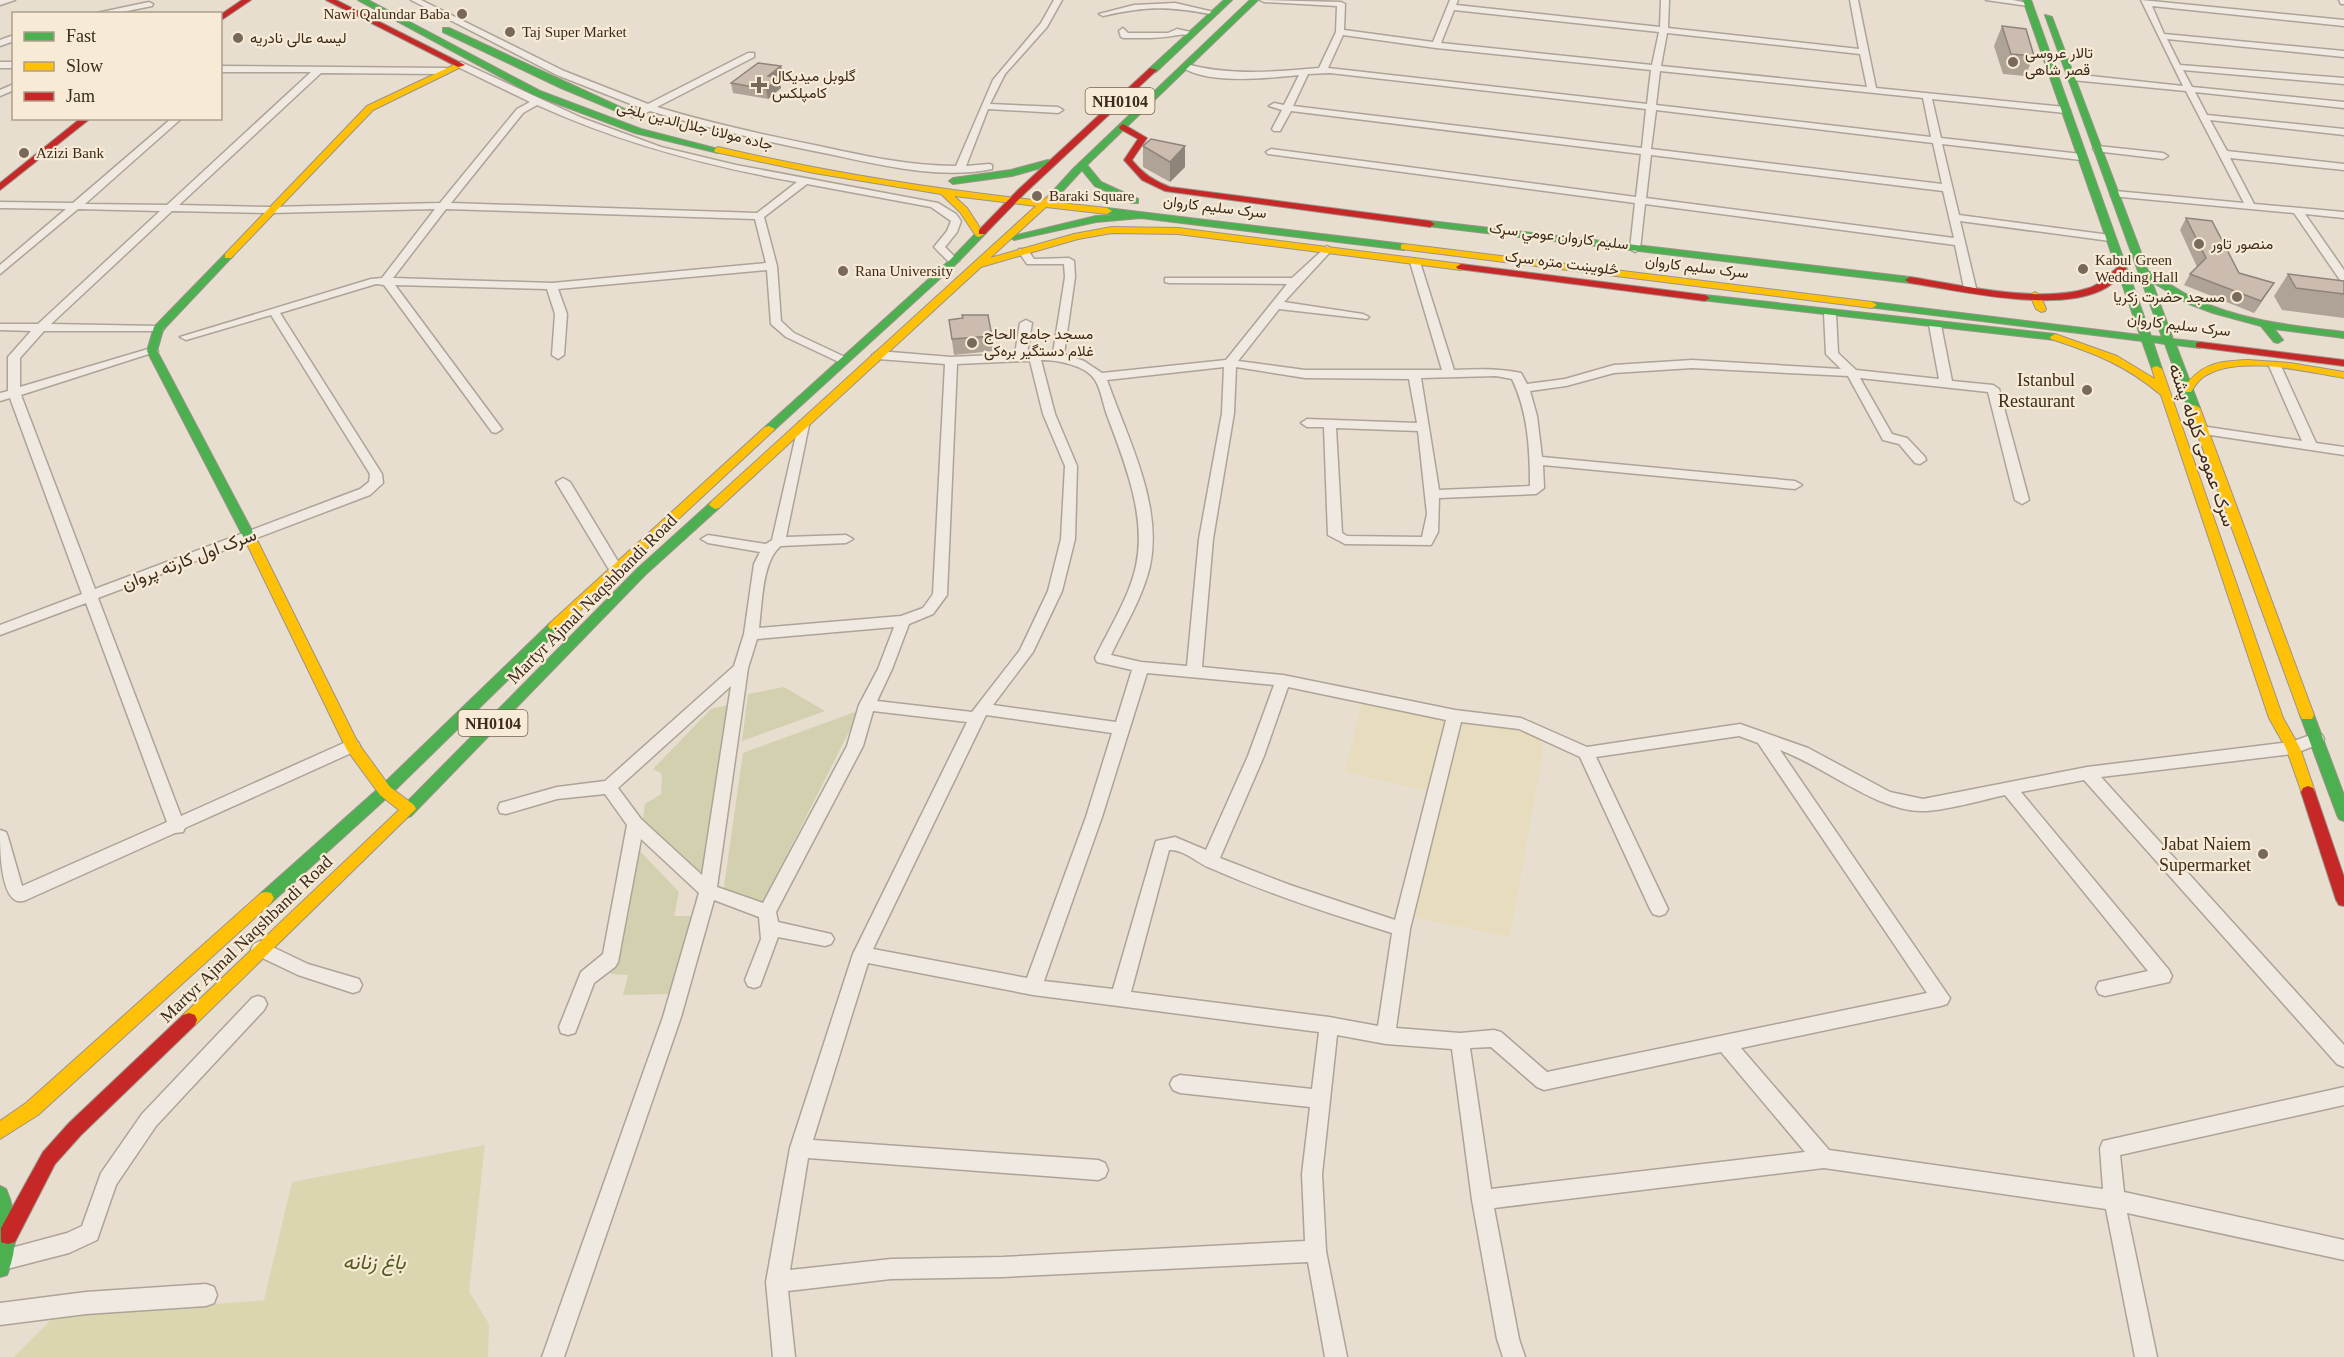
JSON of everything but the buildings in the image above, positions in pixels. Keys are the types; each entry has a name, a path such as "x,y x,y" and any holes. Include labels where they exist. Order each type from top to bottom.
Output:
{"main road":[{"path":"222,18 247,0"},
{"path":"330,0 460,66"},
{"name":"جاده مولانا جلال‌الدین بلخی","path":"362,0 537,93 590,115 703,148 789,167 902,185 952,181 1012,202 1046,205"},
{"name":"جاده مولانا جلال‌الدین بلخی","path":"387,0 564,86 635,115 755,148 952,181 1056,194"},
{"name":"NH0104","path":"1012,202 1022,190 1228,0"},
{"name":"NH0104","path":"1056,194 1083,165 1254,0"},
{"name":"سرک عمومی کلوله پشته","path":"2032,1 2072,77 2144,272 2169,325 2170,341 2201,430 2316,739 2338,789 2344,816"},
{"name":"سرک عمومی کلوله پشته","path":"2032,1 2081,157 2148,338 2164,393 2276,718 2293,748 2344,900"},
{"path":"409,809 385,791 352,746 249,536 152,351 158,329 370,108 460,66"},
{"path":"0,187 84,120"},
{"name":"څلویښت متره سړک","path":"1123,127 1143,138 1128,160 1133,169 1154,184 1167,189 1428,224 1970,288 2043,305 2094,291 2107,285 2123,268"},
{"path":"979,234 964,210 952,181 1012,173 1055,161"},
{"path":"1083,165 1087,174 1097,183 1135,201"},
{"name":"سلیم کاروان عومي سړک","path":"1056,194 1135,201 2043,305"},
{"name":"Martyr Ajmal Naqshbandi Road","path":"8,1235 49,1158 75,1129 260,949 409,809 641,572 1056,194"},
{"name":"Martyr Ajmal Naqshbandi Road","path":"0,1131 32,1109 385,791 615,568 954,261 1012,202"},
{"name":"سرک سلیم کاروان","path":"1046,205 1142,215 2051,331 2148,338 2344,363"},
{"path":"1010,238 1096,219 1142,215"},
{"name":"څلویښت متره سړک","path":"981,264 1077,236 1112,230 1178,231 1830,313 1935,325 2051,331 2112,355 2149,378 2164,393"},
{"path":"2144,272 2168,291 2194,306 2234,319 2265,326 2344,335"},
{"path":"2120,319 2169,325"},
{"path":"2265,326 2278,340"},
{"path":"2255,337 2344,347"},
{"path":"2275,366 2287,356"},
{"path":"2187,390 2198,376 2208,370 2234,364 2275,366 2344,375"},
{"name":"NH0104","path":"0,1195 7,1212 8,1235 2,1264"}],"street":[{"path":"0,3 11,0"},
{"path":"952,181 972,145 985,106 998,78 1010,61 1044,26 1058,0"},
{"path":"1264,0 1341,4 1340,32 1323,69"},
{"path":"1635,249 1656,67 1664,29 1665,0"},
{"path":"1854,0 1872,90"},
{"path":"1990,0 2032,1"},
{"path":"421,1 559,71 648,108 756,136 858,157 952,181 989,167"},
{"path":"2250,205 2189,91 2146,1 2344,23"},
{"path":"105,12 151,2"},
{"path":"139,12 151,2"},
{"path":"1436,45 1453,4 1866,52"},
{"path":"1102,14 1134,7 1175,5 1214,13"},
{"path":"1123,31 1124,35 1169,36 1177,32 1192,33"},
{"path":"1340,32 1436,45 2065,110"},
{"path":"2161,36 2344,54"},
{"path":"635,115 751,55"},
{"path":"460,66 536,102 638,142 805,181 934,205 956,221 952,232 939,247 954,261"},
{"path":"1186,66 1216,74 1272,76 1304,74 1323,69 2081,157"},
{"path":"2177,67 2344,81"},
{"path":"222,69 317,72 446,71"},
{"path":"222,79 234,69"},
{"path":"177,827 14,393 14,357 42,326 317,72"},
{"path":"1277,129 1290,108 1304,74"},
{"path":"2072,77 2189,91 2344,105"},
{"path":"1927,96 1970,288"},
{"path":"386,280 520,111 536,102"},
{"path":"985,106 1058,110"},
{"path":"1274,106 1947,188"},
{"path":"2204,117 2344,132"},
{"path":"0,271 176,120"},
{"path":"2098,149 2163,156"},
{"path":"1271,152 1960,242"},
{"path":"2224,154 2344,167"},
{"path":"0,205 270,210 443,206 759,216 805,181"},
{"path":"890,195 902,185"},
{"path":"2115,194 2344,215"},
{"path":"2297,211 2344,278"},
{"path":"759,216 772,266 775,322 790,335 843,360"},
{"path":"1954,217 2110,238"},
{"path":"1194,673 1212,496 1225,429 1230,363 1295,281 1327,249"},
{"path":"1023,251 1031,262 1069,261 1070,277 1058,356"},
{"path":"1415,262 1449,374"},
{"path":"186,337 274,313 358,286 386,280 552,286 772,266"},
{"path":"1169,280 1227,278 1295,281"},
{"path":"386,280 496,429"},
{"path":"552,286 561,314 558,355"},
{"path":"1278,305 1363,317"},
{"name":"سرک اول کارته پروان","path":"0,630 365,492 376,483 376,474 274,313"},
{"path":"1830,313 1832,354 1852,373 1887,437 1903,441 1920,460"},
{"path":"784,1357 777,1282 800,1148 862,954 979,713 1026,652 1055,591 1068,539 1071,466 1027,359 1026,323"},
{"path":"1935,325 1946,382"},
{"path":"0,327 158,329"},
{"path":"0,397 152,351"},
{"path":"878,356 951,361 1058,356 1080,364 1100,377 1140,494 1147,536 1142,567 1102,658 1141,667 1283,680 1455,716 1521,724 1586,753 1740,730 1802,752 1886,797 1923,806 2087,773 2293,748 2316,739"},
{"path":"751,634 903,621 928,611 940,596 951,361"},
{"path":"1100,377 1230,363 1305,374 1509,373 1517,376 1524,388 1538,460 1537,488 1531,491 1434,494"},
{"path":"1524,388 1566,382 1614,369 1692,364 1852,373 1993,389 2022,500"},
{"path":"2275,366 2311,446"},
{"path":"1330,424 1335,535 1345,540 1426,542 1432,531 1434,494 1414,375"},
{"path":"1307,423 1422,427"},
{"path":"553,1357 672,1017 708,891 741,668 751,634 761,564 773,546 803,425"},
{"path":"2201,430 2344,451"},
{"path":"1538,460 1795,485"},
{"path":"563,482 615,568"},
{"path":"708,539 773,546 846,539"},
{"path":"754,980 768,946 770,920 855,746 867,705 885,669 903,621"},
{"path":"1033,987 1123,729 1141,667"},
{"path":"506,808 557,793 609,787 741,668"},
{"path":"1210,861 1256,756 1283,680"},
{"path":"867,705 979,713 1123,729"},
{"path":"1386,1036 1401,929 1455,716"},
{"path":"862,954 1033,987 1329,1025 1386,1036 1460,1041 1494,1038 1544,1081 1726,1045 1941,998 1764,739"},
{"path":"0,837 13,889 20,895 177,827 352,746"},
{"path":"1586,753 1659,909"},
{"path":"2087,773 2344,1058"},
{"path":"609,787 635,824 708,891 770,920 825,939"},
{"path":"2009,789 2163,976 2105,988"},
{"path":"568,1027 587,978 609,962 612,954 635,824"},
{"path":"1120,998 1162,846 1168,842 1177,842 1210,861 1283,892 1401,929"},
{"path":"260,949 304,970 353,985"},
{"path":"2,1264 69,1243 90,1233 108,1180 149,1120 258,1004"},
{"path":"1329,1025 1312,1174 1316,1251 1336,1357"},
{"path":"1460,1041 1482,1200 1514,1357"},
{"path":"1726,1045 1824,1159"},
{"path":"1180,1084 1320,1099"},
{"path":"2146,1357 2114,1200 2110,1148 2344,1096"},
{"path":"800,1148 1098,1170"},
{"path":"1482,1200 1824,1159 2114,1200 2344,1250"},
{"path":"777,1282 891,1269 1003,1267 1316,1251"},
{"path":"0,1314 86,1303 206,1295"}],"shaded area":[{"path":"784,687 825,711 742,741 748,694"},
{"path":"1364,694 1535,721 1543,751 1510,937 1412,917 1437,793 1345,772"},
{"path":"728,705 700,883 642,824 645,804 661,794 662,774 653,769 711,709"},
{"path":"860,710 760,908 723,894 743,753"},
{"path":"637,848 679,892 674,916 691,916 671,994 623,995 628,975 611,974"}],"green space":[{"name":"باغ زنانه","path":"485,1145 469,1291 489,1324 488,1357 14,1357 54,1317 264,1300 292,1182"}],"traffic: fast":[{"path":"362,0 537,93 638,131 718,150"},
{"path":"1153,70 1228,0"},
{"path":"1056,193 1254,0"},
{"path":"2027,0 2157,369"},
{"path":"2048,17 2194,408"},
{"path":"446,30 564,86 629,113"},
{"path":"953,181 1012,173 1048,163"},
{"path":"1083,165 1098,184 1135,201"},
{"path":"1107,211 1404,247"},
{"path":"1014,237 1096,219 1142,215"},
{"path":"1430,224 1910,280"},
{"path":"769,429 954,261 982,232"},
{"path":"228,256 158,329 152,351 252,542"},
{"path":"2145,273 2193,302 2240,319 2344,335"},
{"path":"1705,298 2055,337"},
{"path":"1872,305 2200,345"},
{"path":"2265,325 2278,340"},
{"path":"406,812 641,572 715,505"},
{"path":"266,898 385,791 555,626"},
{"path":"2307,715 2344,815"},
{"path":"0,1195 7,1231 0,1268"}],"traffic: slow":[{"path":"228,256 370,108 461,65"},
{"path":"718,150 814,171 911,187 1107,211"},
{"path":"944,192 964,210 979,234"},
{"path":"715,505 1056,193"},
{"path":"981,264 1077,236 1112,230 1178,231 1461,267"},
{"path":"1404,247 1872,305"},
{"path":"2035,295 2041,309"},
{"path":"2055,337 2114,358 2140,373 2164,393"},
{"path":"2187,390 2199,375 2212,368 2229,364 2290,366 2344,375"},
{"path":"2157,369 2276,718 2293,748 2308,792"},
{"path":"2194,408 2307,715"},
{"path":"555,626 769,429"},
{"path":"252,542 352,746 385,791 409,809"},
{"path":"189,1020 406,812"},
{"path":"0,1131 32,1109 266,898"}],"traffic: jam":[{"path":"222,18 247,0"},
{"path":"330,0 461,65"},
{"path":"982,232 1022,191 1153,70"},
{"path":"0,187 84,120"},
{"path":"1123,127 1143,138 1128,160 1132,166 1145,178 1168,189 1430,224"},
{"path":"1461,267 1705,298"},
{"path":"1910,280 2003,294 2076,295 2106,284 2123,268"},
{"path":"2200,345 2344,363"},
{"path":"2308,792 2344,900"},
{"path":"8,1235 49,1158 75,1129 189,1020"}],"place":[{"name":"Nawi Qalundar Baba","path":"462,14"},
{"name":"Taj Super Market","path":"510,32"},
{"name":"لیسه عالی نادریه","path":"238,38"},
{"name":"تالار عروسی قصر شاهی","path":"2013,62"},
{"name":"گلوبل میدیکال کامپلکس","path":"759,85"},
{"name":"Azizi Bank","path":"24,153"},
{"name":"Baraki Square","path":"1037,196"},
{"name":"منصور تاور","path":"2199,244"},
{"name":"Kabul Green Wedding Hall","path":"2083,269"},
{"name":"Rana University","path":"843,271"},
{"name":"مسجد حضرت زکریا","path":"2237,297"},
{"name":"مسجد جامع الحاج غلام دستگیر بره‌کی","path":"972,343"},
{"name":"Istanbul Restaurant","path":"2087,390"},
{"name":"Jabat Naiem Supermarket","path":"2263,854"}]}
